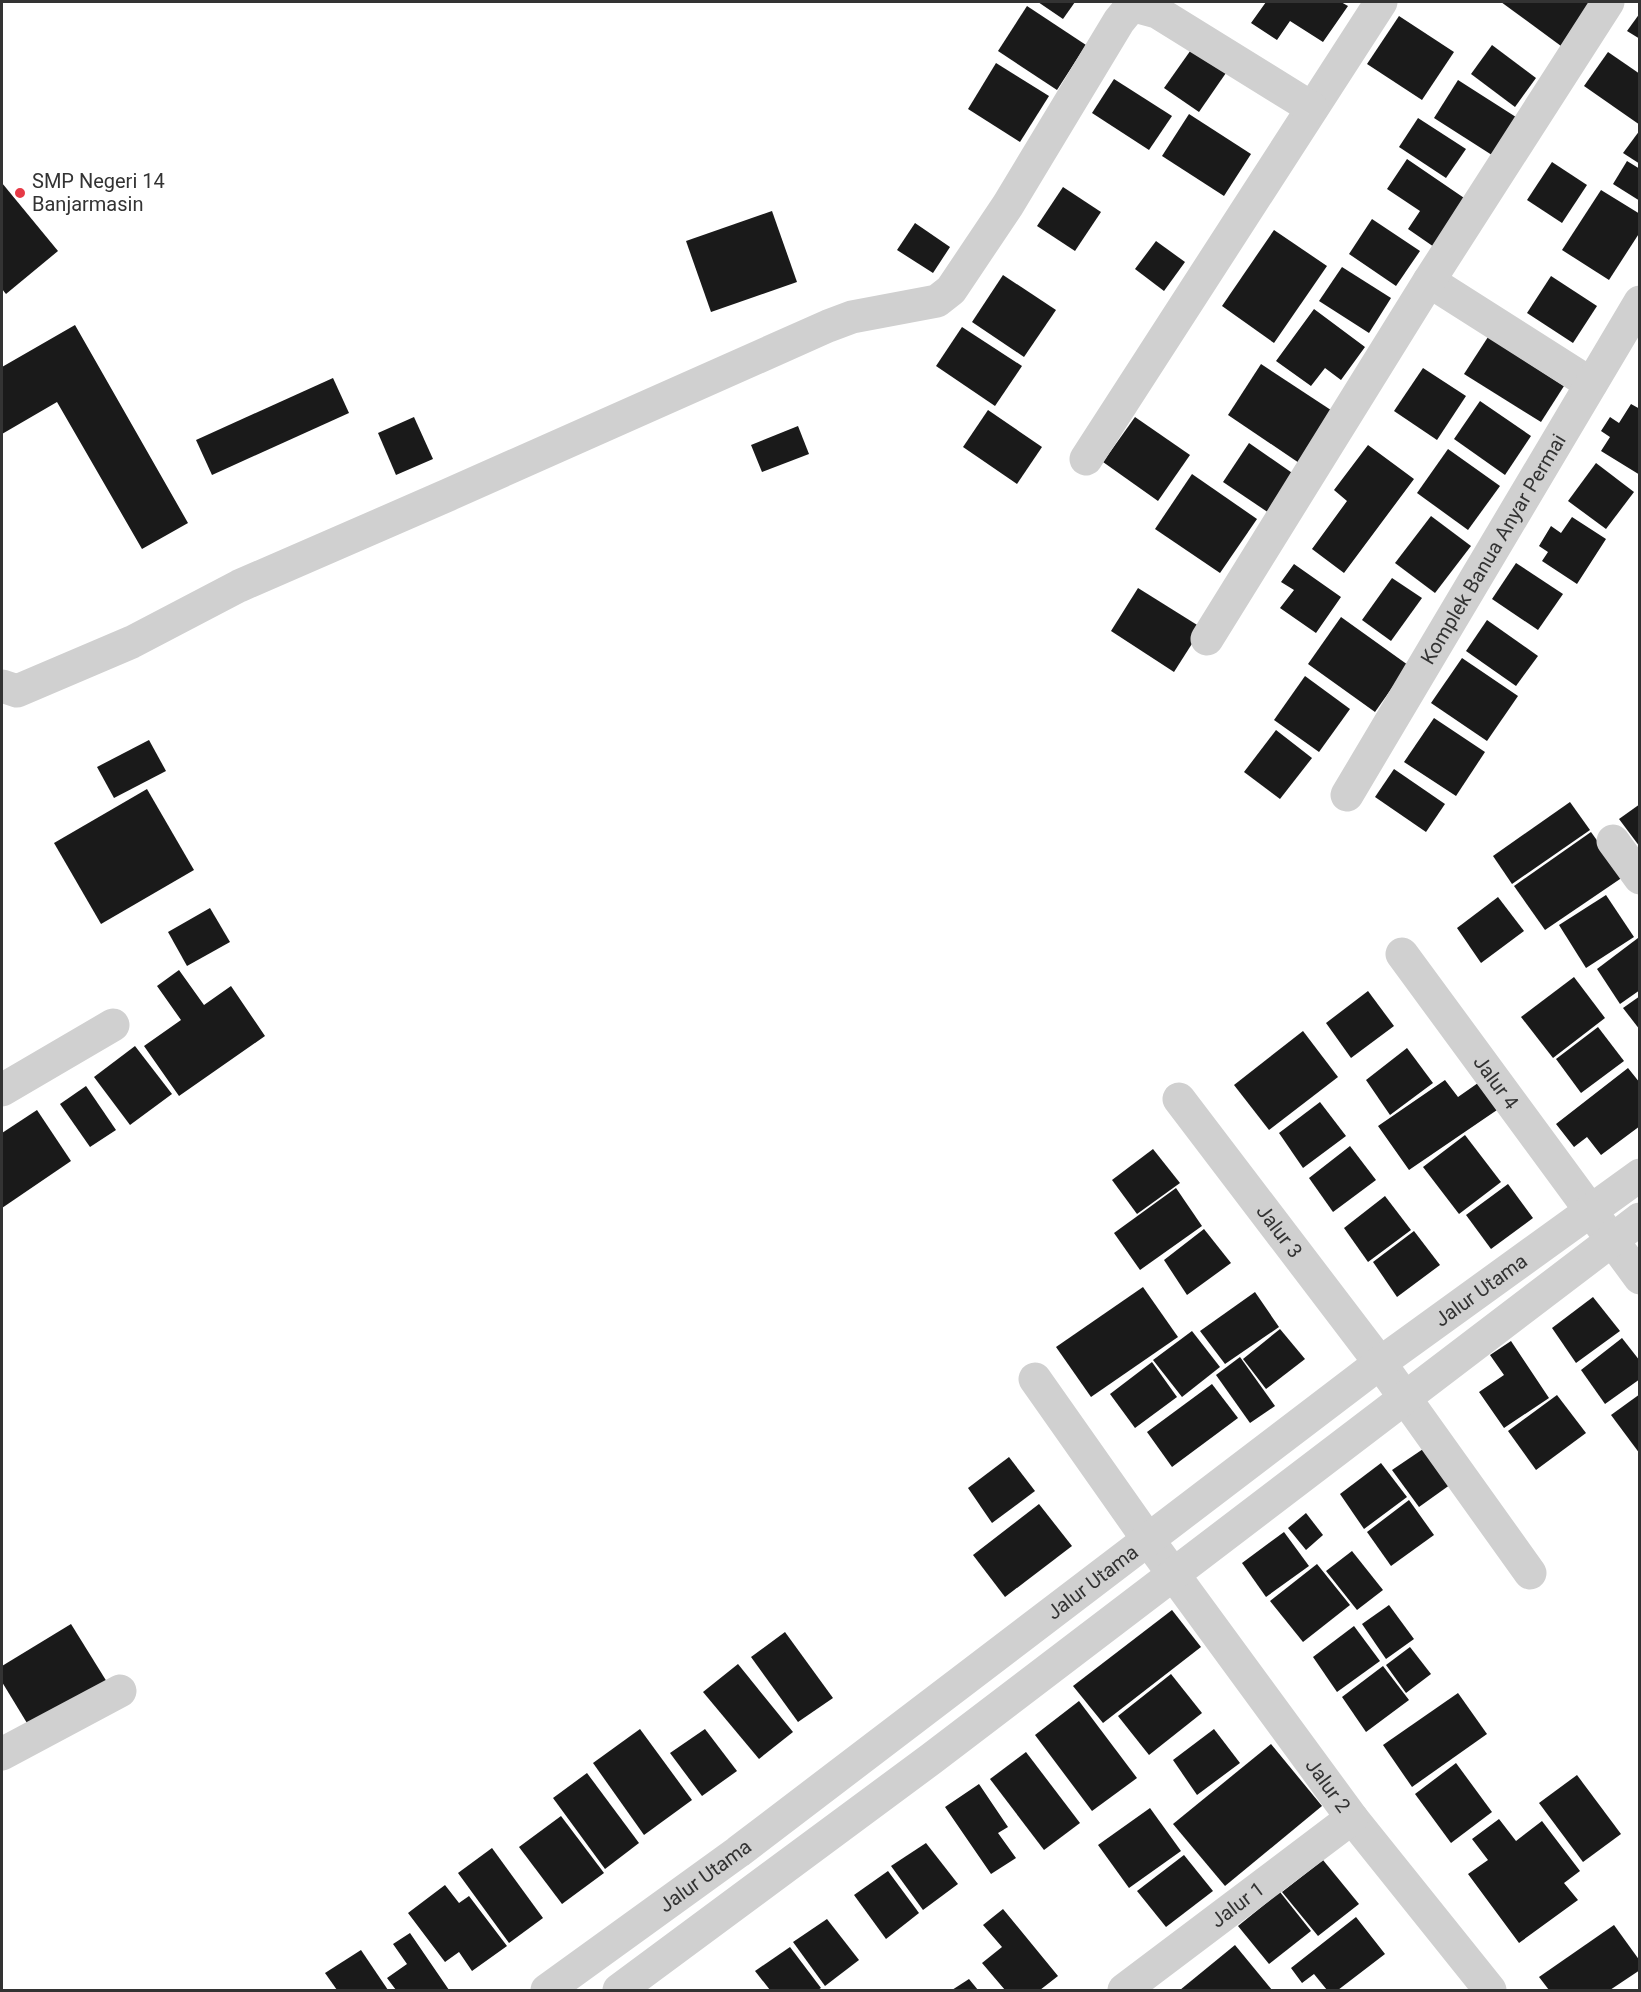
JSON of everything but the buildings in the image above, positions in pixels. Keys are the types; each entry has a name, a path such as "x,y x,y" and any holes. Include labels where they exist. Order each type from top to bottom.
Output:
{"street":[{"path":"1086,459 1381,2"},
{"path":"1207,639 1429,281 1608,2"},
{"path":"2,686 16,691 132,642 239,586 828,326 852,317 937,301 962,277 1119,21 1128,10 1135,6 1156,12 1312,108"},
{"path":"1429,281 1590,384"},
{"name":"Komplek Banua Anyar Permai","path":"1347,795 1640,302"},
{"path":"1613,842 1640,878"},
{"name":"Jalur 4","path":"1402,954 1612,1240"},
{"path":"2,1090 113,1025"},
{"name":"Jalur 3","path":"1179,1099 1405,1399"},
{"name":"Jalur Utama","path":"547,1990 738,1852 1380,1363 1640,1175"},
{"name":"Jalur Utama","path":"619,1990 931,1759 1640,1219"},
{"path":"1612,1240 1640,1278"},
{"path":"1035,1379 1149,1540"},
{"path":"1405,1399 1530,1573"},
{"name":"Jalur 2","path":"1149,1540 1352,1818 1490,1990"},
{"path":"2,1754 120,1691"},
{"name":"Jalur 1","path":"1124,1990 1352,1818"},
{"path":"738,1852 761,1885"}],"place":[{"name":"SMP Negeri 14 Banjarmasin","path":"20,193"}]}
